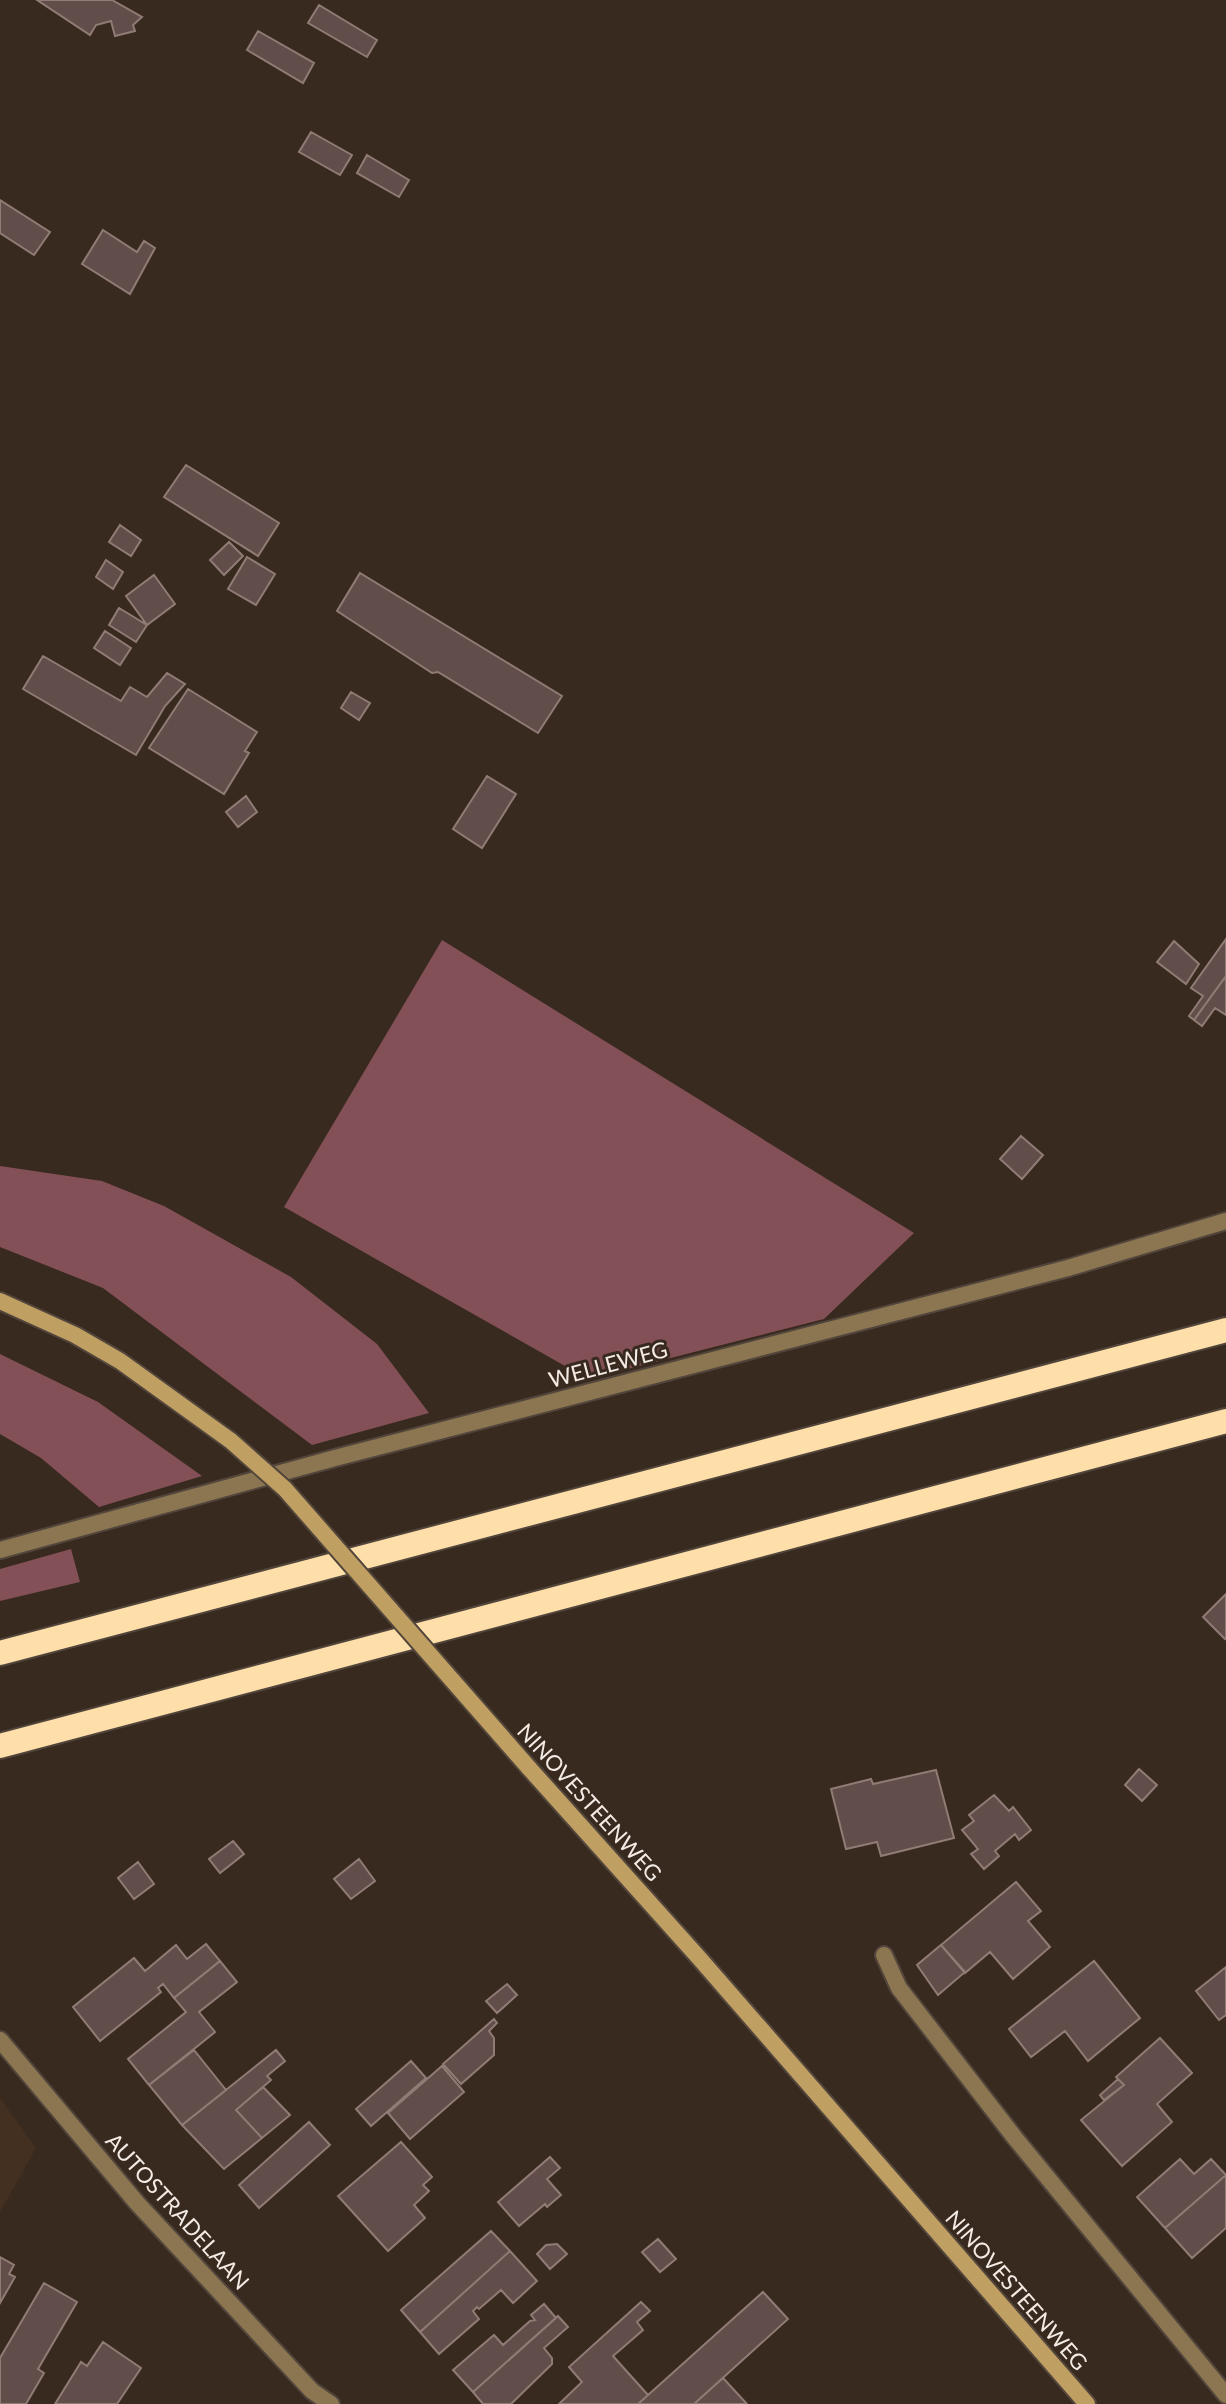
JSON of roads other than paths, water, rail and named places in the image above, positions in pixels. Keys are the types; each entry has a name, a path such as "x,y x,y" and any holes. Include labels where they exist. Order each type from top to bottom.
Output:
{"highway":[{"path":"0,1653 1226,1330"},
{"path":"0,1746 1226,1421"}],"main road":[{"name":"NINOVESTEENWEG","path":"0,1301 75,1335 120,1361 231,1441 285,1489 1087,2404"}],"street":[{"name":"WELLEWEG","path":"0,1550 335,1458 1068,1268 1226,1221"},
{"path":"884,1955 899,1988 1015,2138 1226,2395"},
{"name":"AUTOSTRADELAAN","path":"0,2040 137,2203 312,2391 331,2404"}]}
